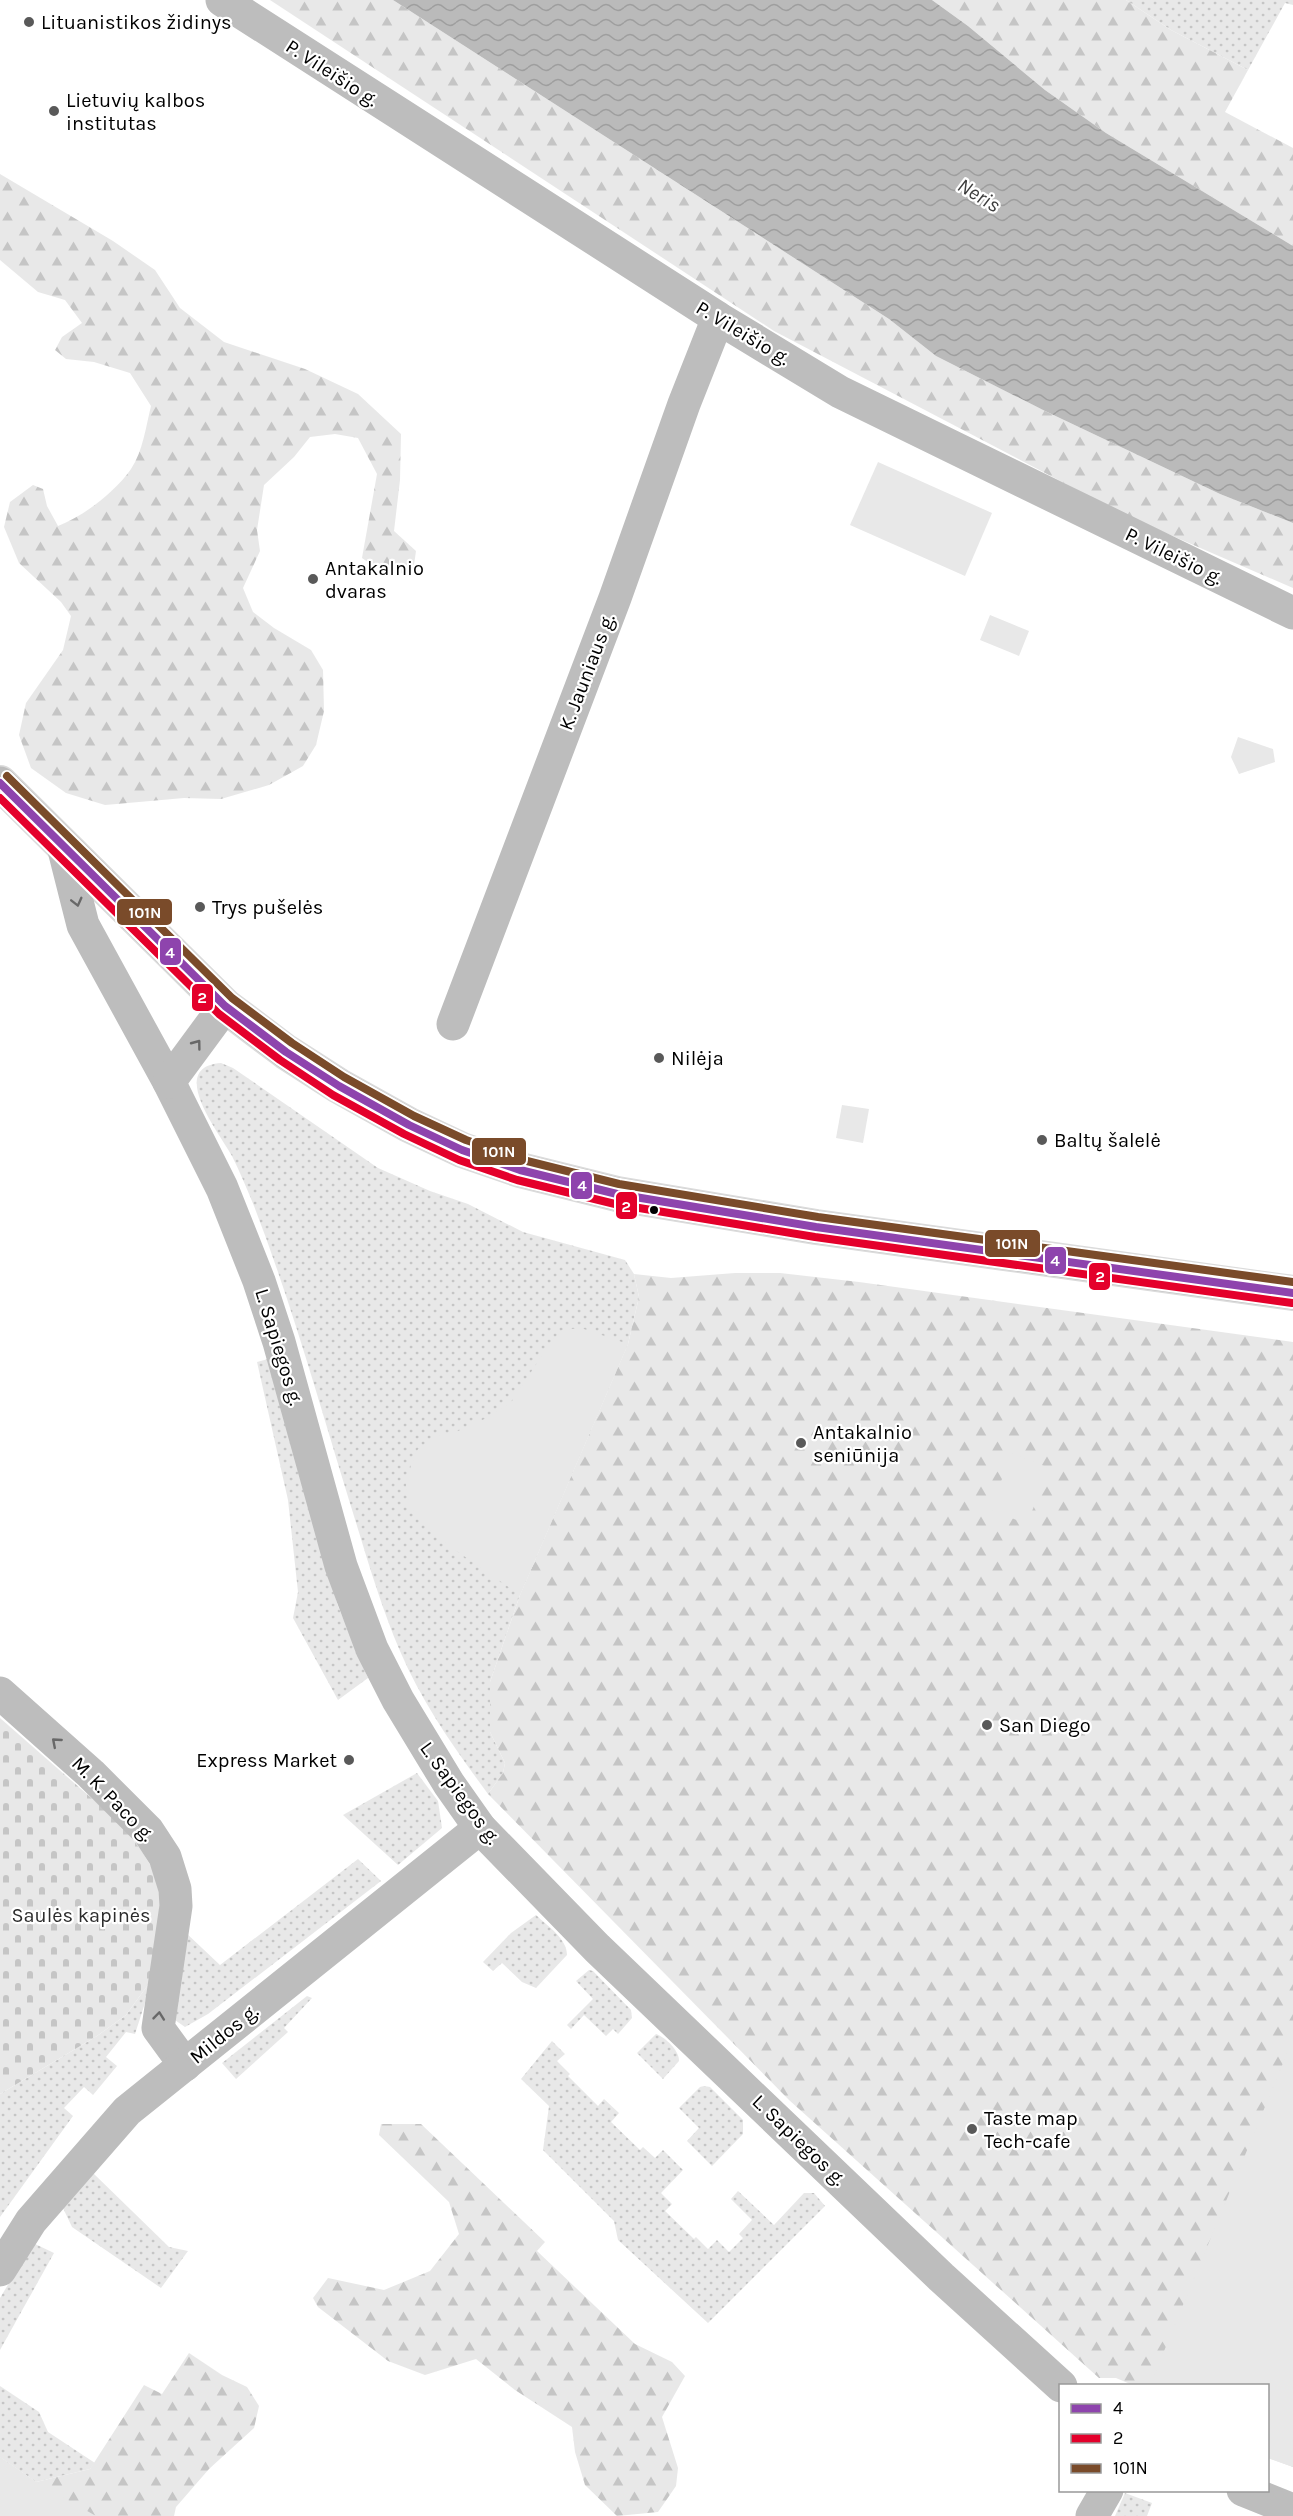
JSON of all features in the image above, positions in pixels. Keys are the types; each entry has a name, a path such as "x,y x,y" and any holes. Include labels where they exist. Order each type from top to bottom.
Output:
{"street":[{"name":"P. Vileišio g.","path":"222,0 718,318 840,392 1293,614"},
{"name":"K. Jauniaus g.","path":"453,1024 615,598 684,404 718,318"},
{"path":"0,783 225,1006 286,1052 339,1086 409,1125 462,1150 580,1186 816,1227 1293,1293"},
{"name":"L. Sapiegos g.","path":"63,846 83,925 169,1082 222,1188 265,1297 341,1566 372,1649 423,1744 480,1828 597,1948 941,2277 1060,2384"},
{"path":"169,1082 225,1006"},
{"name":"M. K. Paco g.","path":"0,1694 116,1797 148,1831 165,1857 175,1889 177,1906 158,2028 185,2065"},
{"name":"Mildos g.","path":"0,2270 31,2221 127,2111 480,1828"},
{"path":"1092,2516 1106,2492"},
{"path":"1248,2492 1293,2510"}],"green space":[{"path":"270,0 393,0 889,319 936,356 1045,411 1220,494 1293,523 1293,588 1131,518 774,331"},
{"path":"932,0 1126,0 1171,30 1248,70 1225,112 1293,148 1293,246 1106,133 1045,90 968,26"},
{"path":"1126,0 1293,0 1293,5 1285,3 1248,70 1171,30"},
{"path":"0,174 113,241 155,270 180,308 224,342 305,369 358,394 401,434 400,480 394,531 416,551 414,565 400,574 372,565 362,558 377,474 358,438 335,434 310,437 294,457 264,485 257,530 260,551 243,588 253,612 274,628 311,650 323,670 324,711 316,745 303,766 269,785 221,799 184,798 105,805 66,793 31,768 19,735 26,703 63,650 71,616 61,602 19,563 4,527 10,502 33,485 43,489 47,506 58,526 88,510 108,495 131,469 141,446 151,406 130,373 94,362 66,359 55,350 62,337 82,323 65,300 38,292 0,260"},
{"path":"878,462 992,513 965,576 850,525"},
{"path":"990,615 1029,631 1019,656 980,640"},
{"path":"1238,737 1273,749 1275,762 1239,774 1231,757"},
{"path":"221,1063 233,1068 378,1168 430,1191 468,1204 523,1232 625,1260 634,1274 639,1297 628,1344 520,1595 490,1682 490,1732 505,1763 503,1773 488,1794 451,1743 418,1689 385,1614 304,1352 267,1242 235,1162 201,1103 197,1088 198,1076 205,1067"},
{"path":"842,1105 869,1109 863,1143 836,1138"},
{"path":"735,1273 780,1273 1293,1342 1293,2467 1269,2458 1269,2384 1130,2384 1116,2378 1099,2378 789,2100 488,1794 503,1773 505,1763 490,1732 490,1682 520,1595 628,1344 639,1297 634,1274 671,1278"},
{"path":"581,1328 628,1344 520,1595 448,1545 428,1528 409,1504 406,1485 418,1449 435,1436 458,1431 491,1416 512,1401 550,1343 562,1330"},
{"path":"268,1359 338,1606 368,1678 338,1700 293,1618 298,1592 288,1500 257,1362"},
{"path":"1012,1453 1049,1468 1027,1524 990,1510"},
{"name":"Saulės kapinės","path":"0,1718 121,1824 154,1871 161,1894 153,1978 126,2015 97,2036 0,2094"},
{"path":"417,1773 438,1801 442,1828 398,1865 343,1815"},
{"path":"358,1859 381,1881 208,2014 185,2027 172,2018 184,1931 220,1965"},
{"path":"536,1915 564,1943 567,1955 536,1988 522,1982 502,1963 493,1971 483,1962 511,1933"},
{"path":"589,1970 593,1971 631,2010 632,2018 618,2034 613,2029 606,2036 584,2015 571,2029 567,2025 593,1999 576,1981"},
{"path":"153,1978 135,2034 126,2032 106,2057 117,2066 93,2095 84,2087 64,2108 73,2116 0,2217 0,2094 97,2036 126,2015"},
{"path":"307,1996 312,1998 284,2028 288,2032 236,2079 222,2063"},
{"path":"656,2034 671,2045 679,2061 663,2079 637,2053"},
{"path":"1293,2039 1293,2467 1269,2458 1269,2384 1150,2384"},
{"path":"552,2041 565,2054 557,2061 570,2074 568,2076 598,2106 604,2099 619,2113 611,2122 640,2150 643,2147 655,2158 663,2150 683,2170 661,2193 672,2204 665,2211 708,2249 717,2240 729,2252 743,2238 739,2234 752,2220 731,2199 738,2191 774,2225 804,2193 814,2193 825,2206 708,2323 618,2240 614,2221 543,2150 549,2106 521,2079"},
{"path":"700,2087 710,2087 743,2120 743,2134 712,2166 687,2141 699,2128 679,2108"},
{"path":"381,2124 421,2124 545,2242 537,2251 635,2344 672,2362 685,2376 662,2417 678,2468 676,2486 658,2512 617,2516 585,2485 575,2452 572,2427 515,2390 476,2359 425,2375 388,2361 318,2307 313,2298 328,2278 384,2290 430,2271 459,2234 449,2202 379,2135"},
{"path":"93,2173 169,2247 188,2251 161,2288 72,2227 63,2208"},
{"path":"33,2243 54,2253 0,2350 0,2298"},
{"path":"189,2353 222,2375 247,2387 259,2406 254,2428 209,2469 176,2507 174,2516 0,2516 0,2457 36,2482 90,2469 144,2385 162,2394"},
{"path":"0,2386 39,2412 48,2432 95,2463 90,2469 36,2482 0,2457"},
{"path":"0,2457 36,2482 96,2516 0,2516"},
{"path":"1125,2493 1152,2503 1147,2516 1115,2516"}],"water":[{"name":"Neris","path":"393,0 932,0 968,26 1045,90 1106,133 1293,246 1293,523 1220,494 1045,411 936,356 889,319"}],"transit line":[{"name":"101N","path":"7,776 232,998 292,1043 344,1077 414,1116 466,1140 523,1160 619,1184 818,1217 1293,1282"},
{"name":"4","path":"0,783 225,1006 286,1052 339,1086 409,1125 462,1150 520,1170 617,1194 816,1227 1293,1293"},
{"name":"2","path":"0,798 219,1014 280,1060 333,1095 404,1134 459,1160 517,1180 615,1204 815,1237 1292,1303"}],"place":[{"name":"Lituanistikos židinys","path":"29,22"},
{"name":"Lietuvių kalbos institutas","path":"54,111"},
{"name":"Antakalnio dvaras","path":"313,579"},
{"name":"Trys pušelės","path":"200,907"},
{"name":"Nilėja","path":"659,1058"},
{"name":"Baltų šalelė","path":"1042,1140"},
{"name":"Antakalnio seniūnija","path":"801,1443"},
{"name":"San Diego","path":"987,1725"},
{"name":"Express Market","path":"349,1760"},
{"name":"Taste map Tech-cafe","path":"972,2129"}]}
